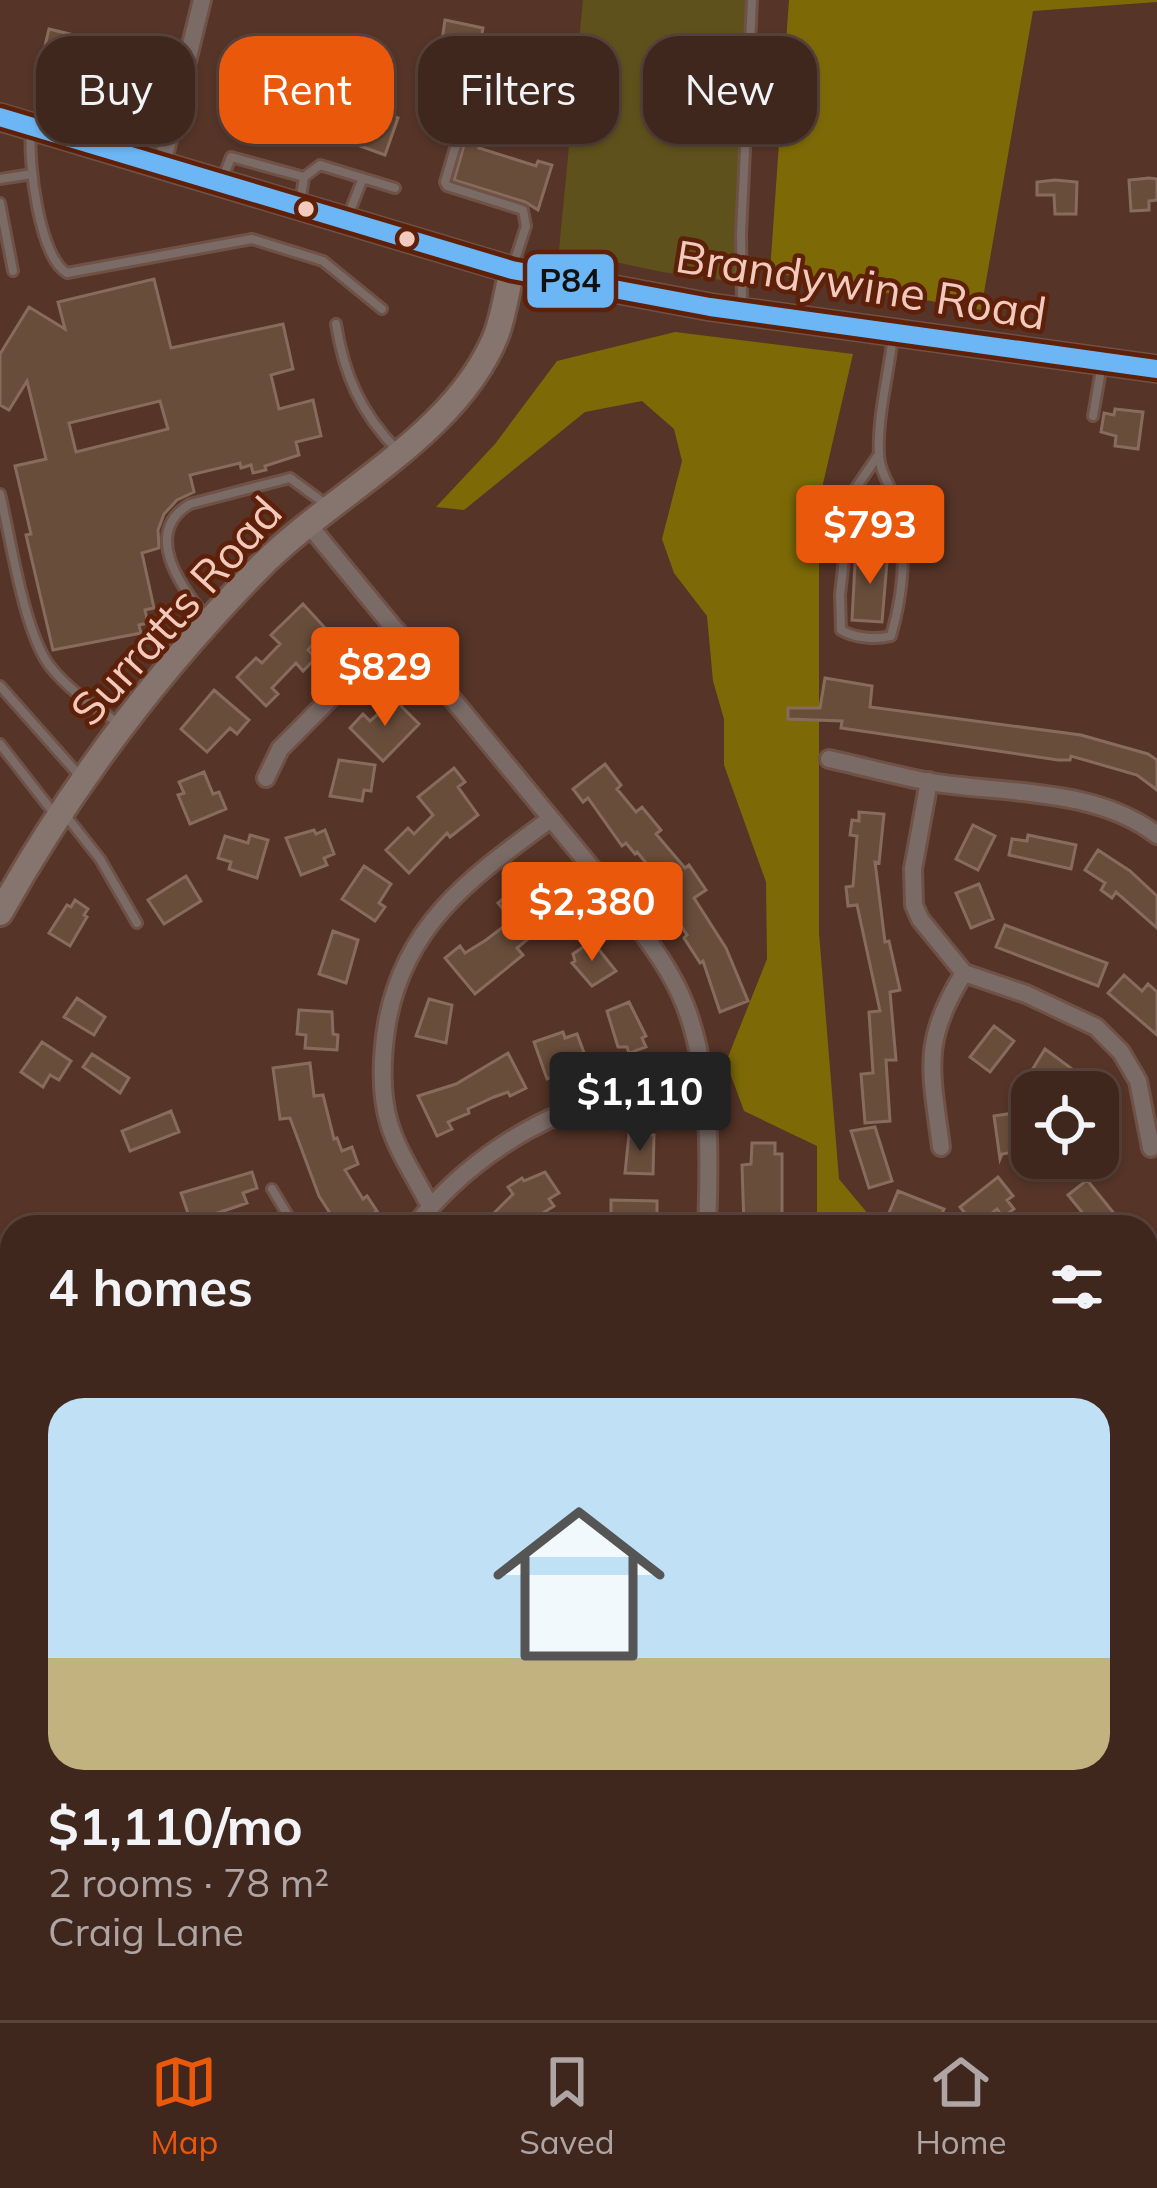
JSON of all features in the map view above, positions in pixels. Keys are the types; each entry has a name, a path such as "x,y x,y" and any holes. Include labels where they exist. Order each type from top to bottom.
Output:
{"main road":[{"name":"Brandywine Road","path":"0,117 512,270 743,312 1157,369"},
{"name":"Surratts Road","path":"3,901 82,778 210,622 259,568 439,418 473,379 497,332 512,270"}],"street":[{"path":"162,164 202,0"},
{"path":"308,524 614,895 658,956 685,1005 703,1080 708,1215"},
{"path":"266,778 280,749 397,632"},
{"path":"829,759 929,782 1096,806 1157,835"},
{"path":"929,782 913,869 914,905 928,932 964,973 1027,994 1096,1027 1138,1081 1151,1148"},
{"path":"430,1206 389,1124 382,1052 393,989 423,930 454,896 549,820"},
{"path":"941,1147 932,1056 935,1027 964,973"},
{"path":"423,1215 484,1158 528,1128 609,1098 703,1080"}],"lane":[{"path":"743,312 741,235 752,0"},
{"path":"31,127 28,156 48,249 58,268 67,273 252,239 322,261 382,309"},
{"path":"456,144 447,186 523,210 526,215 512,270"},
{"path":"221,182 231,157 304,177"},
{"path":"299,206 304,177 320,165 394,188"},
{"path":"0,179 32,173"},
{"path":"346,220 363,178"},
{"path":"0,203 13,272"},
{"path":"336,324 340,353 361,407 398,452"},
{"path":"879,454 851,495 841,630 882,638 891,635 904,549 898,508 879,454 893,333"},
{"path":"1093,416 1102,363"},
{"path":"210,622 173,573 166,545 176,512 190,504 290,478 329,508"},
{"path":"0,494 30,623 46,662 73,691 122,726"},
{"path":"0,686 82,778"},
{"path":"0,744 100,859 137,923"},
{"path":"272,1189 288,1215"}],"shaded area":[{"path":"583,0 756,0 753,36 643,36 643,144 745,144 735,282 559,250 569,144 619,144 619,36 580,36"},
{"path":"789,0 1157,0 1033,11 981,310 770,272 779,144 817,144 817,36 786,36"},
{"path":"675,332 853,354 819,501 819,933 839,1179 869,1215 817,1215 817,1146 744,1111 726,1062 767,959 766,882 724,765 724,719 713,681 707,616 674,573 662,539 682,461 674,429 642,401 585,412 464,510 436,507 495,444 557,361"}],"building":[{"path":"445,20 483,28 482,36 443,36"},
{"path":"49,29 78,36 47,36"},
{"path":"355,144 389,144 385,155"},
{"path":"464,144 481,144 479,148 536,166 538,161 552,165 538,210 454,180"},
{"path":"1157,179 1157,200 1149,201 1149,210 1131,211 1129,180"},
{"path":"1037,182 1077,182 1076,214 1055,214 1054,195 1037,195"},
{"path":"154,279 171,348 283,324 293,369 271,375 279,409 313,400 321,436 296,442 299,455 265,466 266,470 253,473 251,465 241,468 240,463 190,475 194,492 177,500 164,514 158,530 159,548 142,553 154,608 145,610 148,623 139,625 141,633 53,650 15,466 46,459 27,381 9,410 0,405 0,354 29,307 65,329 58,302","holes":["160,401 168,429 76,452 69,423"]},
{"path":"1115,409 1143,412 1138,449 1115,446 1116,436 1101,432 1104,413 1114,415"},
{"path":"866,548 888,550 882,622 852,620 855,564 865,565"},
{"path":"303,604 326,629 308,650 316,658 303,671 296,663 272,688 278,694 266,706 237,677 256,658 262,663 280,644 271,635"},
{"path":"825,678 872,686 870,707 1081,735 1148,754 1157,760 1157,790 1137,775 1071,756 1058,760 841,728 842,721 788,719 788,708 820,708"},
{"path":"214,690 249,720 237,734 230,728 207,752 181,729"},
{"path":"395,700 419,724 383,761 350,728 363,714 370,721"},
{"path":"339,760 375,765 371,791 364,790 362,801 330,796"},
{"path":"605,764 621,785 617,789 636,812 642,807 661,830 656,834 685,868 689,865 706,890 694,898 726,948 748,1001 720,1012 703,961 684,938 687,935 664,898 668,896 661,881 637,852 626,843 622,846 588,798 583,802 573,789"},
{"path":"454,768 465,782 458,787 478,815 450,837 447,833 409,873 386,850 408,828 414,834 433,815 418,797"},
{"path":"204,772 226,809 190,824 178,795 184,793 179,782"},
{"path":"859,812 884,814 879,863 875,862 885,942 889,941 900,990 890,992 896,1060 886,1060 890,1121 865,1123 861,1074 873,1073 869,1012 880,1011 857,905 848,906 846,887 853,886 857,836 850,835 852,820 859,821"},
{"path":"973,825 995,836 978,870 956,859"},
{"path":"314,830 316,834 325,830 334,854 324,858 327,865 301,875 286,838"},
{"path":"250,835 268,840 257,878 229,869 231,862 218,858 225,836 248,843"},
{"path":"1028,835 1076,845 1071,869 1009,855 1012,839 1027,841"},
{"path":"1098,850 1157,896 1157,928 1116,892 1112,898 1101,890 1105,883 1085,870"},
{"path":"364,866 391,884 379,903 385,907 375,921 342,899"},
{"path":"186,876 201,901 164,924 148,900"},
{"path":"546,879 568,906 517,948 523,955 475,994 445,958 460,946 465,953 512,920 498,903 513,891 518,897"},
{"path":"979,884 993,919 971,928 956,893"},
{"path":"75,900 88,909 70,946 49,933"},
{"path":"1005,925 1107,963 1098,986 996,947"},
{"path":"333,931 358,940 346,983 319,974"},
{"path":"592,941 616,971 592,986 572,963 573,954"},
{"path":"1124,975 1142,991 1148,984 1157,992 1157,1035 1108,993"},
{"path":"77,998 105,1017 94,1035 64,1017"},
{"path":"429,999 452,1005 446,1043 416,1036"},
{"path":"629,1002 646,1036 642,1038 646,1047 629,1053 627,1047 618,1047 607,1011"},
{"path":"299,1010 332,1012 337,1050 305,1048 306,1035 297,1034"},
{"path":"994,1026 1014,1041 990,1072 970,1057"},
{"path":"563,1032 565,1038 577,1034 586,1058 560,1067 563,1074 547,1079 534,1042"},
{"path":"42,1042 71,1061 59,1080 50,1075 43,1087 21,1072"},
{"path":"1045,1049 1075,1071 1034,1071"},
{"path":"508,1053 526,1088 468,1109 469,1113 448,1122 452,1129 437,1136 418,1096 456,1084"},
{"path":"92,1054 129,1078 120,1093 83,1067"},
{"path":"310,1063 314,1096 323,1095 334,1139 342,1151 352,1147 358,1164 345,1170 363,1199 367,1196 377,1211 331,1215 319,1196 290,1118 280,1119 273,1068"},
{"path":"171,1111 179,1132 130,1151 122,1131"},
{"path":"1011,1113 1011,1152 1000,1159 994,1116"},
{"path":"875,1127 892,1181 869,1188 851,1131"},
{"path":"629,1134 654,1135 653,1174 625,1173"},
{"path":"752,1143 775,1143 775,1154 782,1154 782,1215 744,1215 742,1165 751,1164"},
{"path":"252,1172 257,1188 243,1193 247,1203 212,1215 189,1215 181,1193"},
{"path":"545,1172 559,1193 549,1199 554,1206 540,1215 492,1215 513,1194 508,1187"},
{"path":"998,1177 1013,1196 1007,1200 1014,1209 1006,1215 997,1209 989,1215 966,1215 960,1207"},
{"path":"1087,1180 1115,1215 1084,1215 1068,1195"},
{"path":"898,1191 944,1209 941,1215 889,1213"},
{"path":"611,1200 657,1201 657,1215 611,1215"}],"transit line":[{"name":"P84","path":"0,117 512,270 710,307 1157,369"}]}
